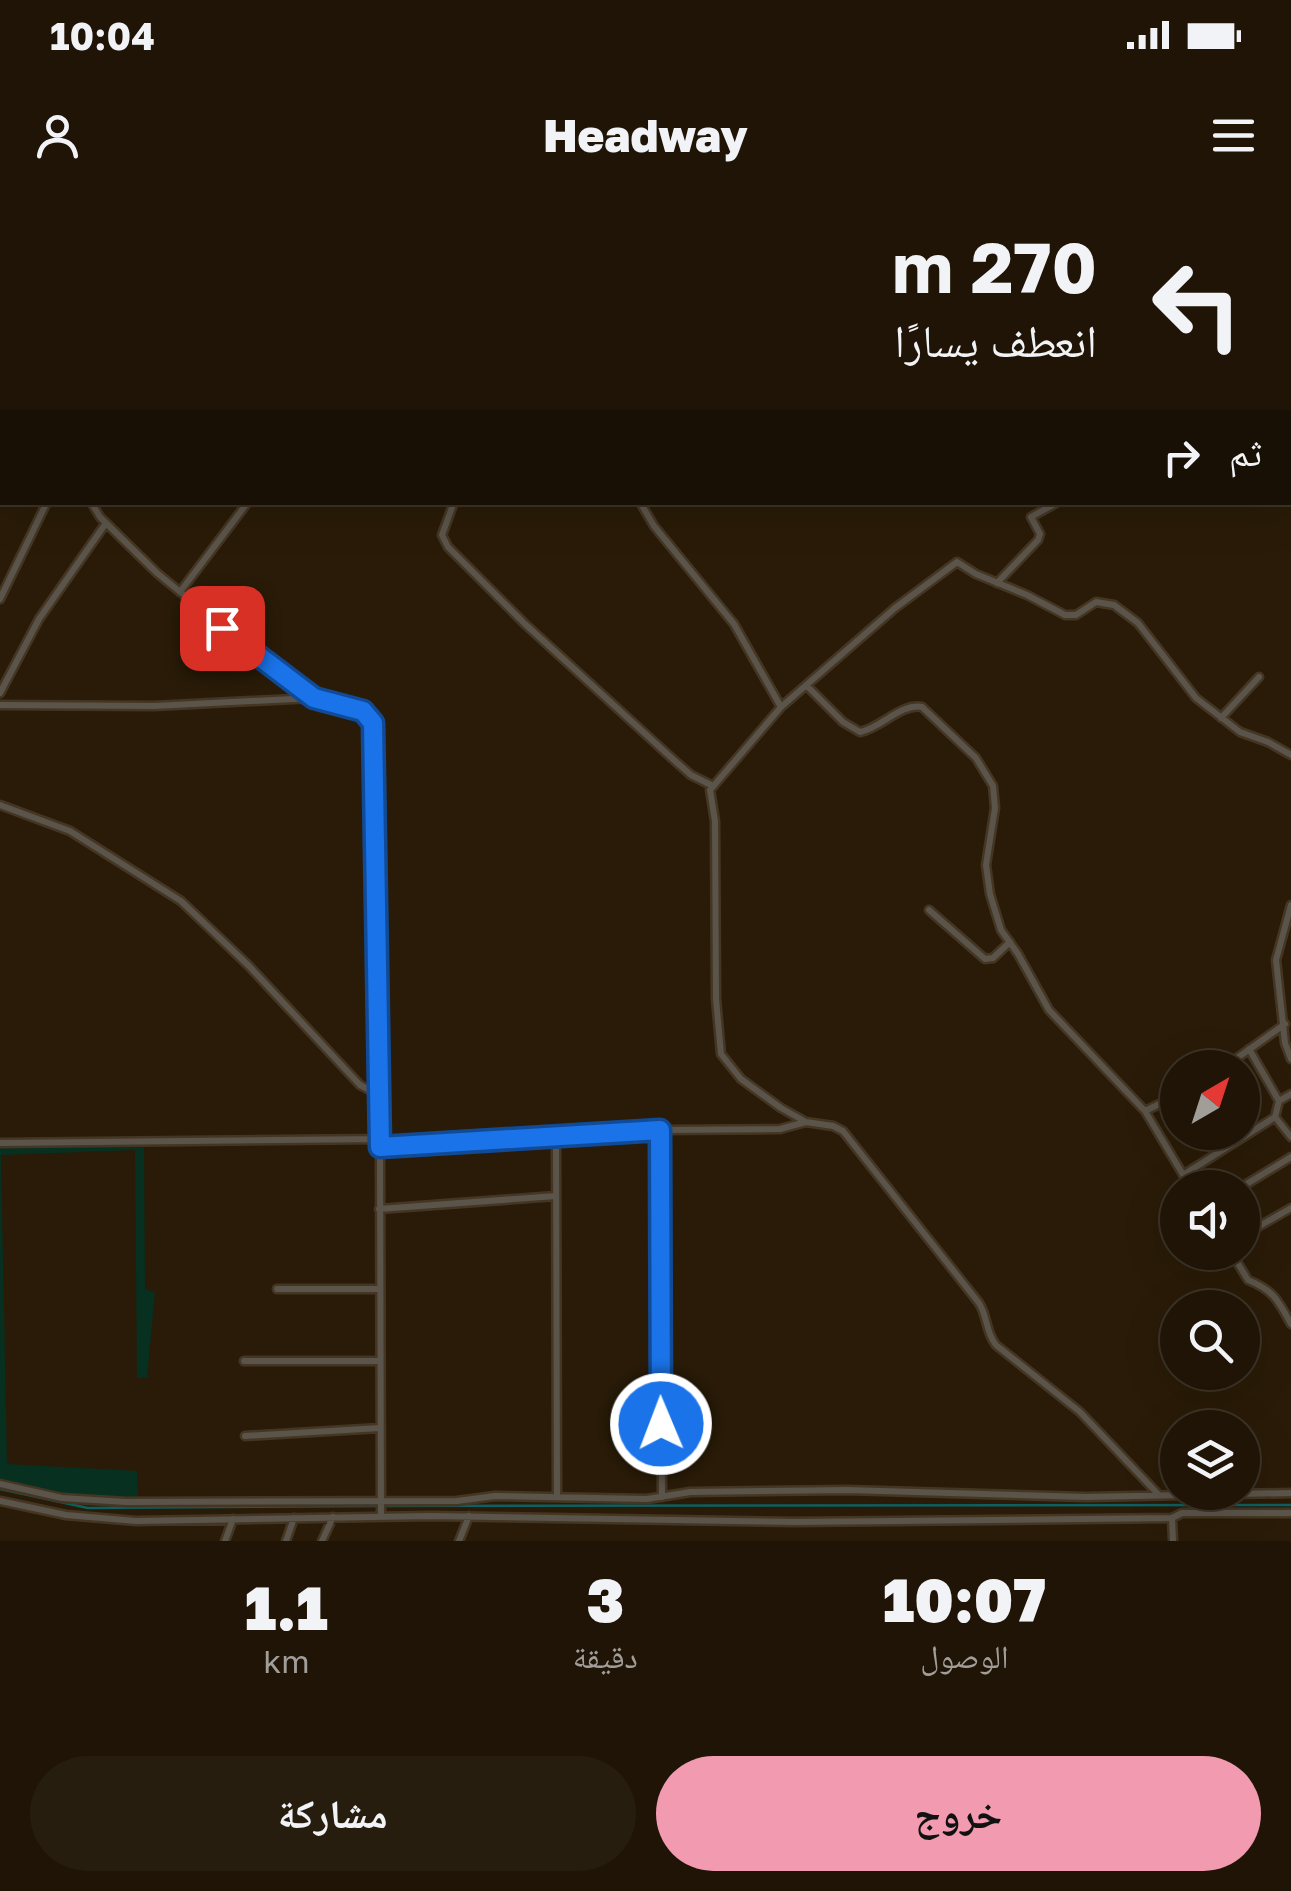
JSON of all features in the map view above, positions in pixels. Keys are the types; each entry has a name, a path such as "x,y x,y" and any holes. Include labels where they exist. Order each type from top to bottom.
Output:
{"street":[{"path":"0,600 47,505"},
{"path":"93,505 106,523 180,592 314,698"},
{"path":"180,592 246,505"},
{"path":"453,505 442,535 448,547 524,624 690,775 711,785"},
{"path":"642,505 729,617 781,707"},
{"path":"997,583 1038,540 1040,534 1032,516 1052,505"},
{"path":"0,693 40,619 106,523"},
{"path":"1158,1494 1080,1412 996,1345 988,1335 986,1316 979,1303 849,1138 833,1126 806,1122 756,1092 721,1054 711,785 781,707 895,608 956,563 1070,616 1096,602 1114,605 1138,623 1180,680 1222,718 1240,732 1291,755"},
{"path":"1222,718 1258,677"},
{"path":"807,686 843,722 860,732 916,705 982,764 995,798 986,865 1000,930 1050,1010 1145,1112 1180,1170"},
{"path":"0,705 154,706 314,698 363,711 373,723 381,1509"},
{"path":"0,805 70,830 181,900 360,1085 377,1094"},
{"path":"1291,906 1276,960 1285,1043 1291,1059"},
{"path":"929,910 985,959 993,958 1010,942"},
{"path":"1280,1101 1249,1049 1285,1024"},
{"path":"1260,1123 1275,1116 1280,1101 1291,1094"},
{"path":"1145,1112 1160,1104"},
{"path":"1275,1116 1291,1137"},
{"path":"0,1144 379,1143 660,1130 780,1129 806,1122"},
{"path":"660,1130 662,1497"},
{"path":"556,1136 558,1497"},
{"path":"1190,1170 1218,1151"},
{"path":"1260,1176 1291,1157"},
{"path":"379,1209 556,1196"},
{"path":"1260,1226 1291,1208"},
{"path":"1242,1270 1248,1280 1261,1284 1274,1296 1291,1324"},
{"path":"277,1289 380,1289"},
{"path":"244,1361 380,1362"},
{"path":"245,1436 380,1428"},
{"path":"0,1484 85,1500 381,1509 469,1516 794,1522 1291,1513"},
{"path":"0,1501 90,1519 294,1518 558,1497 662,1497 690,1492 847,1490 1086,1497 1291,1493"},
{"path":"459,1541 469,1516"},
{"path":"322,1541 333,1517"},
{"path":"225,1541 234,1518"},
{"path":"286,1541 294,1518"},
{"path":"1172,1518 1174,1541"}],"green space":[{"path":"144,1142 145,1289 155,1293 147,1377 137,1378 135,1150 1,1155 7,1464 137,1471 138,1497 71,1496 0,1479 0,1145"}],"waterway":[{"path":"0,1489 88,1508 376,1506"},
{"path":"384,1506 1291,1505"}],"route":[{"path":"222,628 314,698 363,711 373,723 380,1147 660,1130 661,1424"}]}
